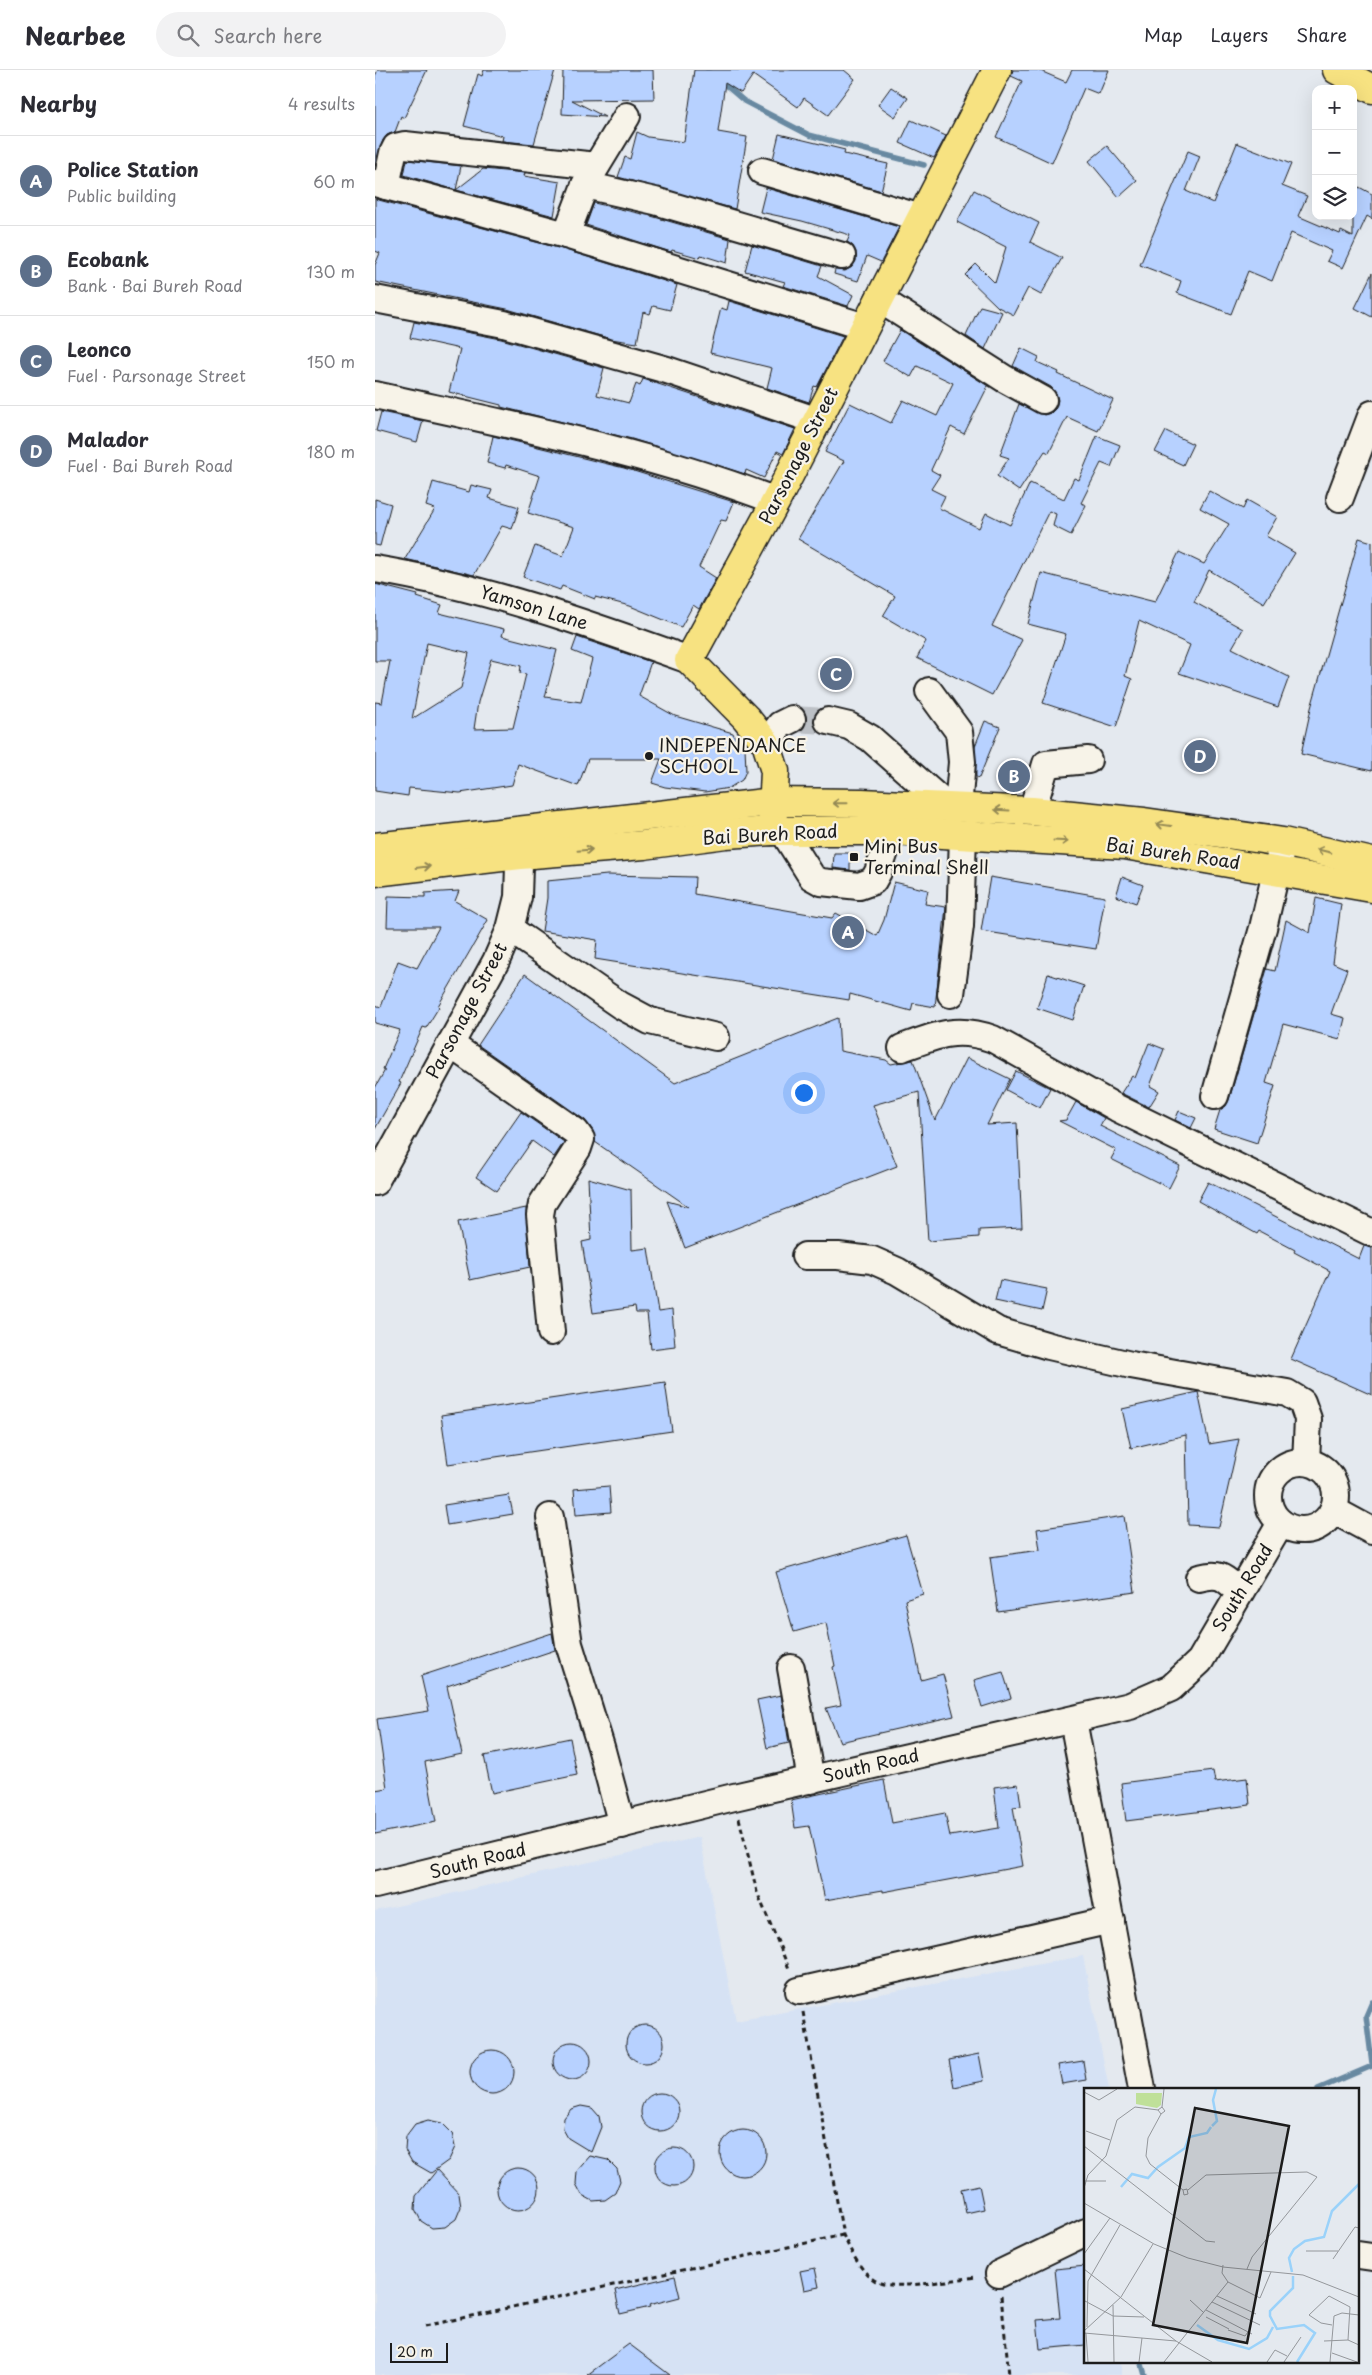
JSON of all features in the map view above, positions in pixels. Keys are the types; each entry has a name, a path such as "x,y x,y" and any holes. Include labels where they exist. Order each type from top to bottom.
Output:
{"main road":[{"name":"Parsonage Street","path":"689,660 776,502 997,70"},
{"path":"1337,70 1372,88"},
{"path":"689,660 746,718 766,743 775,771 772,802 777,831"},
{"path":"375,847 520,842 772,802 862,803 1032,811 1144,822 1283,842 1372,862"},
{"name":"Bai Bureh Road","path":"375,872 520,842 777,831 892,831 1125,845 1372,888"}],"street":[{"path":"566,234 591,175 627,116"},
{"path":"842,256 655,201 591,175 405,145 396,147 381,184 566,234 865,327"},
{"path":"762,171 921,218"},
{"path":"375,299 504,324 667,370 818,421"},
{"path":"879,299 1005,379 1043,400"},
{"path":"375,395 494,421 649,460 736,486 776,502"},
{"path":"1340,498 1372,414"},
{"name":"Yamson Lane","path":"375,569 423,577 500,596 576,619 689,660"},
{"path":"828,721 849,726 870,738 953,808 962,762 959,732 929,691"},
{"path":"766,743 780,724 792,719"},
{"path":"1032,811 1046,764 1054,761 1088,760"},
{"path":"777,831 812,877 821,882 859,886 873,881 892,831"},
{"path":"951,994 960,926 963,835"},
{"name":"Parsonage Street","path":"375,1182 496,961 510,929 519,897 520,842"},
{"path":"1215,1096 1263,928 1283,842"},
{"path":"510,929 619,1005 650,1021 716,1037"},
{"path":"902,1048 929,1037 951,1032 975,1032 993,1039 1117,1108 1372,1233"},
{"path":"451,1044 576,1132 581,1139 578,1148 542,1204 540,1215 551,1332"},
{"path":"805,1256 838,1256 872,1260 897,1271 997,1331 1032,1341 1096,1358 1287,1393 1302,1402 1307,1419 1306,1462"},
{"path":"1295,1462 1306,1462 1318,1466 1328,1474 1334,1485 1336,1498 1333,1510 1319,1524 1310,1528 1300,1530 1281,1523 1269,1505 1267,1494 1270,1483 1276,1473 1284,1466 1295,1462"},
{"path":"1333,1510 1372,1531"},
{"path":"550,1517 569,1644 601,1747 622,1825"},
{"name":"South Road","path":"375,1885 734,1797 1130,1706 1171,1688 1200,1661 1281,1523"},
{"path":"1199,1578 1212,1574 1223,1577 1239,1592"},
{"path":"791,1668 811,1780"},
{"path":"1073,1720 1142,2088"},
{"path":"799,1991 1111,1920"},
{"path":"999,2274 1084,2233"},
{"path":"1359,2255 1372,2257"}],"path":[{"path":"734,1797 757,1892 799,1991 843,2235 857,2264 880,2283 908,2285 999,2274 1009,2375"},
{"path":"425,2326 843,2235"}],"shaded area":[{"path":"700,1837 736,2021 1083,1956 1109,2088 1084,2088 1084,2362 1120,2362 1122,2375 375,2375 375,1911"}],"building":[{"path":"378,70 427,70 404,118 401,116 395,132 387,135 383,140 375,166 375,76"},
{"path":"484,70 555,70 534,144 502,141 503,136 464,126 478,74 482,76"},
{"path":"563,70 653,70 654,99 572,100 605,117 562,114"},
{"path":"694,70 844,70 855,79 828,115 804,98 798,107 753,75 741,93 725,83 718,132 747,137 735,209 618,177 625,157 630,159 637,132 648,137 684,142"},
{"path":"1013,70 1038,70 1066,82 1072,70 1109,70 1099,94 1084,88 1052,163 996,137 1022,81 1011,76"},
{"path":"891,87 908,98 895,117 878,105"},
{"path":"911,120 946,136 934,158 900,143"},
{"path":"779,134 845,150 844,154 888,164 881,191 773,159"},
{"path":"1237,143 1291,164 1282,186 1307,196 1298,216 1340,234 1341,231 1353,237 1353,220 1357,220 1357,190 1359,187 1372,194 1372,219 1367,216 1343,268 1327,261 1332,251 1291,233 1272,281 1248,271 1231,314 1177,293 1181,281 1140,265 1188,151 1200,156 1186,191 1213,203"},
{"path":"1107,146 1137,181 1119,197 1089,161"},
{"path":"407,160 461,166 456,190 404,175"},
{"path":"483,169 525,173 524,176 560,182 554,216 456,190"},
{"path":"766,188 899,227 881,262 867,256 858,281 834,274 835,270 845,271 852,267 856,261 856,252 853,246 847,242 850,235 802,221 760,212"},
{"path":"974,190 1039,223 1030,242 1062,258 1041,295 1028,288 1014,315 998,307 965,275 976,264 995,283 1006,247 957,222"},
{"path":"375,199 562,249 677,285 670,310 653,306 650,314 643,312 637,343 611,339 507,309 375,282 375,265 380,253 375,251"},
{"path":"594,203 651,216 730,239 727,263 701,255 700,258 672,250 671,252 586,225"},
{"path":"752,245 822,266 818,276 853,295 848,306 783,286 785,282 745,271"},
{"path":"1372,273 1372,317 1355,308"},
{"path":"729,301 843,336 817,387 814,386 809,402 767,388 772,368 710,353 721,308 727,310"},
{"path":"980,306 1002,312 985,349 966,336"},
{"path":"414,322 501,339 604,368 597,395 629,403 636,384 640,386 643,379 795,429 783,454 777,451 764,478 746,470 745,474 632,439 501,407 501,405 449,392 460,349 410,338"},
{"path":"900,330 988,386 964,434 951,427 931,470 940,475 931,489 945,496 939,508 979,528 986,513 1010,525 1030,483 1064,499 1074,478 1079,480 1097,436 1120,445 1111,467 1101,463 1081,503 1086,505 1071,535 1053,526 1056,514 1049,511 992,626 1022,640 992,695 917,658 926,641 883,616 895,596 798,539 844,461 825,452 850,403 891,423 903,400 937,416 953,383 917,366 911,377 883,361"},
{"path":"1021,348 1039,357 1037,362 1059,372 1058,374 1113,400 1098,431 1067,417 1049,453 1045,451 1019,491 997,476 1009,458 1000,455 1019,404 1044,415 1051,413 1056,408 1058,400 1056,393 1051,387 1013,366"},
{"path":"381,412 423,421 417,442 376,431"},
{"path":"1166,431 1193,444 1183,465 1155,452"},
{"path":"493,436 624,468 734,502 726,521 721,520 699,567 716,578 699,609 693,605 681,627 630,606 595,597 595,599 562,586 560,590 523,577 535,546 563,556 574,527 528,513 540,476 506,465 505,468 487,463"},
{"path":"433,482 469,492 471,485 492,490 489,498 519,507 512,529 502,526 474,575 405,559 435,509 426,506"},
{"path":"1209,491 1243,509 1247,500 1277,517 1266,536 1295,553 1264,603 1209,570 1194,602 1243,629 1232,648 1289,677 1278,707 1179,673 1190,645 1139,621 1125,676 1132,679 1116,727 1043,703 1066,634 1028,624 1041,573 1155,602 1179,552 1204,564 1229,524 1200,508"},
{"path":"375,499 391,504 380,546 375,545"},
{"path":"1359,538 1372,542 1372,771 1301,754 1311,708"},
{"path":"375,584 418,595 417,597 442,605 439,613 504,629 502,636 557,650 545,697 581,702 592,659 572,651 577,637 651,662 639,696 675,716 733,733 736,740 745,747 746,771 742,780 729,788 705,792 665,787 652,783 661,759 588,759 578,786 518,764 512,785 460,793 409,788 408,796 375,791 375,702 382,703 390,661 375,661","holes":["427,643 469,653 461,688 412,719","491,659 521,666 520,673 526,674 513,728 474,729 478,702"]},
{"path":"985,721 1000,727 979,778 976,777 975,746"},
{"path":"834,853 850,853 850,870 833,868"},
{"path":"607,875 695,877 694,894 832,918 836,913 877,936 884,920 894,882 928,890 925,904 946,907 935,1007 913,1003 911,1011 850,994 849,1000 595,959 597,940 542,931 547,898 547,881"},
{"path":"990,877 1105,897 1096,949 981,931"},
{"path":"1122,877 1143,885 1136,903 1116,896"},
{"path":"459,891 455,901 488,920 439,1007 426,1028 423,1027 399,1082 401,1083 375,1129 375,1088 385,1070 383,1069 400,1030 375,1023 375,1005 381,1007 398,961 417,968 439,927 387,927 388,896 425,897 425,893"},
{"path":"1316,898 1341,904 1333,963 1347,969 1331,1014 1345,1018 1340,1039 1283,1024 1266,1083 1275,1086 1257,1143 1214,1129 1220,1110 1226,1106 1229,1100 1267,969 1275,971 1286,920 1310,933"},
{"path":"525,974 675,1083 838,1018 840,1051 886,1060 891,1064 913,1060 935,1121 967,1058 1010,1079 987,1125 1017,1123 1022,1228 979,1230 979,1237 928,1241 919,1092 873,1105 897,1166 685,1248 667,1201 689,1207 595,1142 593,1131 585,1120 478,1045"},
{"path":"1048,974 1084,986 1073,1020 1037,1008"},
{"path":"1149,1043 1164,1049 1150,1086 1159,1091 1149,1107 1121,1093 1132,1076 1135,1078"},
{"path":"1016,1071 1050,1088 1040,1108 1006,1090"},
{"path":"1076,1102 1104,1118 1100,1126 1180,1166 1169,1188 1111,1159 1116,1150 1059,1121 1066,1120"},
{"path":"1179,1111 1196,1118 1191,1128 1175,1120"},
{"path":"521,1112 564,1142 554,1157 532,1141 497,1191 476,1177"},
{"path":"588,1178 631,1190 632,1250 648,1248 658,1312 672,1310 675,1346 651,1349 647,1313 636,1313 635,1307 593,1313 582,1242 591,1240"},
{"path":"1208,1182 1359,1259 1364,1246 1372,1248 1372,1395 1291,1359 1330,1271 1294,1252 1295,1250 1259,1231 1257,1234 1198,1201"},
{"path":"526,1208 530,1267 470,1280 458,1222"},
{"path":"1000,1280 1047,1289 1042,1311 995,1301"},
{"path":"665,1382 672,1431 448,1464 441,1415"},
{"path":"1198,1392 1209,1444 1239,1439 1219,1527 1188,1525 1186,1435 1131,1448 1122,1409"},
{"path":"609,1486 611,1512 576,1515 574,1489"},
{"path":"509,1495 513,1514 447,1525 444,1505"},
{"path":"1124,1516 1135,1592 998,1612 990,1557 1040,1550 1037,1529"},
{"path":"906,1535 923,1594 905,1600 921,1680 943,1674 954,1716 840,1742 826,1708 841,1705 826,1623 794,1632 776,1572"},
{"path":"552,1633 555,1650 447,1686 462,1754 425,1762 436,1822 375,1834 375,1790 387,1788 377,1719 429,1711 421,1676"},
{"path":"1003,1672 1011,1698 982,1707 974,1680"},
{"path":"781,1695 789,1743 767,1748 757,1700"},
{"path":"570,1738 577,1775 492,1793 484,1756"},
{"path":"1213,1771 1215,1782 1247,1778 1250,1805 1126,1821 1121,1783"},
{"path":"884,1780 892,1823 945,1813 950,1836 999,1828 994,1787 1018,1784 1021,1806 1013,1807 1023,1866 883,1892 883,1890 825,1900 809,1826 795,1828 791,1800"},
{"path":"645,2025 659,2030 664,2044 659,2058 645,2063 631,2058 626,2044 631,2030"},
{"path":"572,2042 586,2047 591,2061 586,2075 572,2080 558,2075 553,2061 558,2047"},
{"path":"496,2050 508,2056 513,2063 513,2081 508,2088 501,2093 488,2094 480,2091 473,2084 470,2068 473,2060 480,2053"},
{"path":"979,2054 984,2081 954,2087 949,2060"},
{"path":"1083,2061 1086,2080 1062,2084 1058,2065"},
{"path":"660,2093 674,2098 679,2112 674,2126 660,2131 646,2126 641,2112 646,2098"},
{"path":"581,2106 592,2108 599,2116 601,2127 591,2152 568,2138 563,2129 564,2118 571,2109"},
{"path":"428,2120 442,2123 452,2133 455,2147 449,2160 431,2173 412,2162 405,2150 406,2136 415,2124"},
{"path":"743,2130 756,2134 762,2140 766,2153 762,2166 756,2172 743,2176 730,2172 724,2166 720,2153 724,2140 730,2134"},
{"path":"674,2148 688,2153 693,2167 688,2181 674,2186 660,2181 655,2167 660,2153"},
{"path":"590,2156 608,2160 617,2169 620,2181 615,2193 605,2200 593,2201 582,2195 576,2184 577,2171"},
{"path":"514,2168 522,2168 533,2174 539,2189 533,2204 522,2210 514,2210 503,2204 497,2193 497,2185 503,2174"},
{"path":"437,2170 459,2194 461,2207 456,2219 445,2227 432,2228 421,2221 415,2209 416,2196"},
{"path":"979,2185 984,2209 966,2213 961,2189"},
{"path":"1084,2266 1084,2345 1040,2349 1037,2320 1060,2318 1055,2269"},
{"path":"815,2268 819,2287 804,2290 800,2271"},
{"path":"675,2276 680,2297 620,2314 615,2290"},
{"path":"629,2344 670,2375 587,2375"}],"waterway":[{"path":"708,70 744,101 809,135 924,165"},
{"path":"1372,2002 1366,2016 1372,2063"},
{"path":"1320,2088 1372,2066"},
{"path":"1141,2362 1145,2375"}],"tunnel":[{"path":"792,719 828,721"}],"place":[{"name":"Leonco","path":"836,674"},
{"name":"INDEPENDANCE SCHOOL","path":"649,756"},
{"name":"Malador","path":"1200,756"},
{"name":"Ecobank","path":"1014,776"},
{"name":"Mini Bus Terminal Shell","path":"854,857"},
{"name":"Police Station","path":"848,932"}]}
